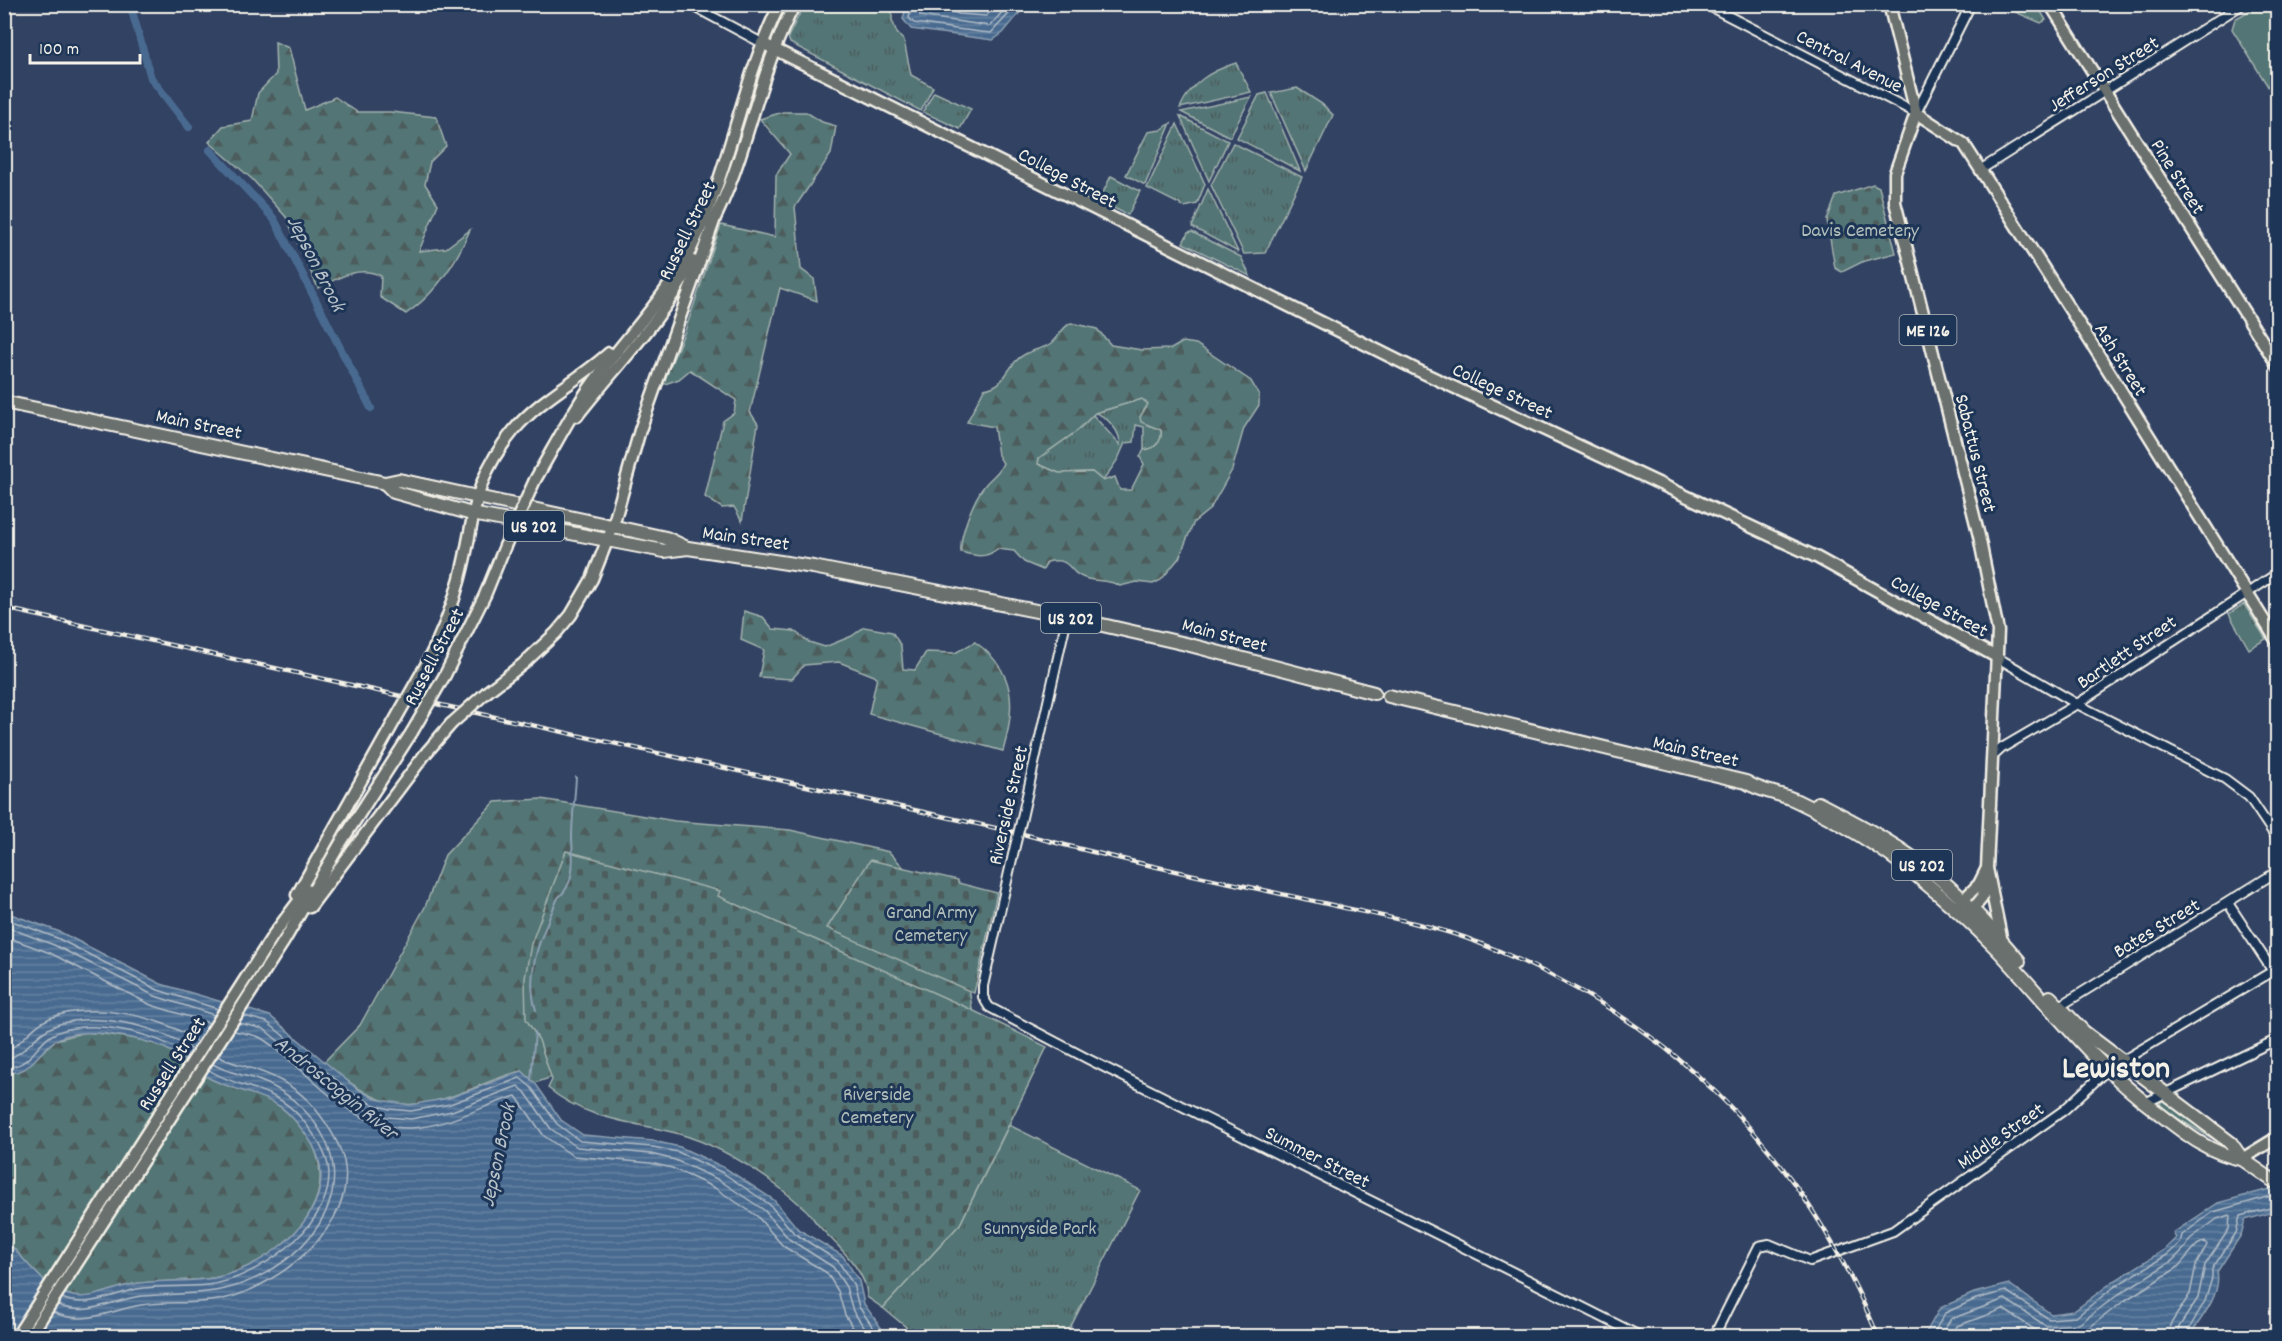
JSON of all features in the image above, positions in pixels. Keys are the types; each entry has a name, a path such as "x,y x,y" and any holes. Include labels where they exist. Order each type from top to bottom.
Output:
{"highway":[{"name":"Main Street","path":"4,402 385,483 399,480 666,538 688,548"},
{"name":"Main Street","path":"385,483 394,492 472,514 664,551 688,548 813,567 1067,617 1197,646 1374,693"},
{"name":"Main Street","path":"1389,696 1746,782 1756,780 1787,788 1846,817 1917,861 1959,905 2002,942 2108,1070 2145,1103 2222,1156 2242,1158"},
{"name":"Main Street","path":"1969,914 1996,948 2056,1009 2231,1143 2242,1158 2275,1179"}],"main road":[{"name":"Russell Street","path":"43,1307 272,949 284,941 340,844 446,675 485,595 535,480 582,397 675,278 700,229 762,43 780,4"},
{"name":"Russell Street","path":"556,442 653,325 679,289 714,221 773,49 795,4"},
{"path":"1888,4 1916,113"},
{"name":"Pine Street","path":"2050,4 2277,366"},
{"name":"College Street","path":"762,43 1417,370 1816,557 1998,658"},
{"name":"Ash Street","path":"1916,113 1959,139 2247,592 2277,643"},
{"name":"Sabattus Street","path":"1916,113 1894,177 1895,202 1979,536 1998,631 1987,868"},
{"path":"284,941 426,753 451,724 542,648 571,615 592,579 608,541 640,430 714,221"},
{"path":"274,934 425,667 446,623 461,576 476,498 500,448 519,424 602,360 638,326"},
{"name":"Main Street","path":"1374,693 1389,696"},
{"name":"Russell Street","path":"272,949 274,934 340,844"},
{"path":"1959,905 1979,884 1987,868"},
{"path":"1969,914 1985,891 1987,868"},
{"path":"1987,868 2002,942"},
{"path":"2242,1158 2277,1137"},
{"path":"17,1336 43,1307"},
{"path":"30,1336 43,1307"}],"street":[{"name":"College Street","path":"689,4 762,43"},
{"name":"Central Avenue","path":"1705,4 1916,113"},
{"path":"1916,113 1971,4"},
{"name":"Jefferson Street","path":"1980,170 2243,4"},
{"name":"Bartlett Street","path":"1992,757 2002,748 2077,704 2277,573"},
{"name":"Riverside Street","path":"984,1000 982,993 985,972 1067,617"},
{"name":"College Street","path":"1998,658 2077,704 2234,785 2252,801 2277,840"},
{"name":"Bates Street","path":"2056,1009 2277,871"},
{"path":"2228,903 2275,975"},
{"name":"Middle Street","path":"1714,1336 1755,1251 1764,1244 1810,1261 1886,1234 2064,1110 2108,1070 2275,975"},
{"name":"Summer Street","path":"984,1000 998,1013 1640,1336"},
{"path":"2145,1103 2277,1039"}],"green space":[{"path":"804,5 892,5 892,20 897,33 904,41 911,75 933,87 921,111 790,43 788,37"},
{"path":"1999,5 2037,5 2046,20 2041,23"},
{"path":"2259,5 2277,5 2277,101 2232,29 2235,19"},
{"path":"275,42 289,48 305,110 335,97 357,112 391,112 436,117 446,146 430,162 425,184 438,204 419,251 446,248 470,230 444,277 417,306 406,314 380,297 381,276 373,273 349,274 318,288 286,217 252,179 209,142 223,126 252,121 258,93 276,74"},
{"path":"1236,63 1251,92 1180,108 1196,84 1210,74"},
{"path":"1297,88 1322,104 1333,115 1306,171 1271,93"},
{"path":"934,92 971,109 960,129 923,112"},
{"path":"1267,93 1300,171 1237,138 1259,95"},
{"path":"1251,97 1230,137 1181,112"},
{"path":"783,112 806,112 822,122 836,126 831,154 795,207 801,269 814,279 817,301 780,288 750,412 758,424 742,521 734,507 722,508 705,497 723,421 734,413 736,400 690,370 679,379 662,385 685,331 721,225 775,237 776,175 790,154 760,119"},
{"path":"1180,116 1228,141 1209,181"},
{"path":"1171,123 1145,185 1126,175 1148,132 1161,130"},
{"path":"1177,124 1205,184 1197,204 1185,207 1147,188"},
{"path":"1233,143 1302,177 1265,253 1244,254 1211,185"},
{"path":"1111,176 1140,191 1128,215 1099,201"},
{"name":"Davis Cemetery","path":"1873,184 1879,187 1896,253 1864,261 1842,272 1835,268 1827,220 1836,196"},
{"path":"1208,189 1238,252 1192,227"},
{"path":"1192,232 1241,257 1250,276 1183,243 1188,233"},
{"path":"1071,323 1097,329 1111,345 1142,350 1171,349 1183,342 1196,344 1251,381 1259,395 1259,405 1244,428 1232,470 1210,509 1194,522 1179,558 1161,580 1153,584 1137,582 1120,586 1088,579 1081,577 1062,561 1047,562 1043,570 1024,562 1014,551 997,549 980,556 961,552 962,537 972,508 987,482 1003,463 998,455 994,427 967,422 984,389 999,383 1019,358 1052,343","holes":["1142,399 1148,404 1140,417 1141,422 1161,430 1161,438 1155,446 1144,450 1140,457 1144,464 1131,490 1120,490 1115,477 1103,481 1092,472 1059,473 1038,464 1039,458 1077,431 1095,413"]},
{"path":"1142,399 1148,404 1146,424 1161,430 1159,441 1155,446 1144,450 1144,427 1136,425 1134,442 1125,443 1118,459 1103,481 1092,472 1059,473 1038,464 1039,458 1077,431 1093,415 1120,445 1118,435 1112,425 1104,417 1095,413"},
{"path":"2244,604 2266,639 2249,649 2229,614"},
{"path":"744,611 763,617 773,629 794,631 809,642 825,647 852,636 864,627 892,632 901,646 903,669 915,670 926,652 955,653 975,642 989,653 998,665 1009,690 1010,719 1003,751 869,714 877,677 839,662 804,665 792,679 759,677 764,650 741,640"},
{"path":"541,799 675,821 790,830 889,852 907,871 947,878 976,891 969,988 972,1009 957,1026 555,1076 535,1083 522,1071 443,1099 406,1105 374,1097 342,1077 324,1062 360,1025 425,907 445,855 495,802"},
{"name":"Riverside Cemetery","path":"566,851 720,891 718,896 970,1009 1047,1047 960,1224 883,1308 867,1297 866,1287 857,1268 807,1211 761,1174 728,1154 694,1139 593,1113 563,1099 548,1088 552,1080 539,1040 526,1019 525,978 531,944"},
{"name":"Grand Army Cemetery","path":"870,860 958,880 958,883 997,893 974,993 827,928"},
{"path":"86,1032 131,1038 154,1044 174,1053 211,1079 256,1095 282,1108 304,1131 317,1155 320,1178 316,1201 304,1222 286,1241 264,1258 226,1275 214,1278 131,1284 86,1297 77,1297 60,1291 34,1271 5,1239 5,1074 24,1069 55,1040"},
{"path":"2165,1100 2232,1150 2160,1108 2161,1101"},
{"name":"Sunnyside Park","path":"1009,1125 1140,1190 1066,1336 910,1336 906,1327 883,1308 960,1224"}],"water":[{"path":"907,4 1026,5 1003,33 993,40 911,29 903,19"},
{"name":"Androscoggin River","path":"5,912 60,932 161,984 270,1016 356,1088 375,1099 410,1105 449,1098 522,1071 535,1083 561,1120 583,1135 653,1141 680,1147 725,1168 774,1200 798,1229 843,1256 859,1281 864,1304 887,1336 5,1336 4,1238 44,1280 63,1293 73,1296 90,1296 140,1283 214,1278 238,1271 258,1261 294,1233 308,1216 317,1198 321,1178 318,1157 307,1136 283,1109 263,1098 211,1079 174,1053 152,1043 107,1034 68,1035 50,1044 24,1069 5,1074"},
{"path":"2277,1187 2277,1211 2245,1220 2241,1235 2217,1272 2218,1280 2214,1297 2189,1336 1924,1336 1940,1308 1974,1293 2009,1284 2051,1314 2074,1311 2111,1283 2164,1250 2176,1238 2173,1233 2218,1203"}],"waterway":[{"name":"Jepson Brook","path":"130,4 151,78 189,127"},
{"name":"Jepson Brook","path":"210,150 274,219 371,408"},
{"name":"Jepson Brook","path":"536,1010 532,981 536,953 558,898 571,878 576,777"},
{"name":"Jepson Brook","path":"531,1080 535,1032"}],"railway":[{"path":"4,608 1027,835 1138,863 1413,923 1466,938 1537,968 1602,1004 1662,1045 1715,1092 1764,1145 1807,1203 1845,1266 1878,1336"}],"district":[{"name":"Lewiston","path":"2116,1066"}]}
